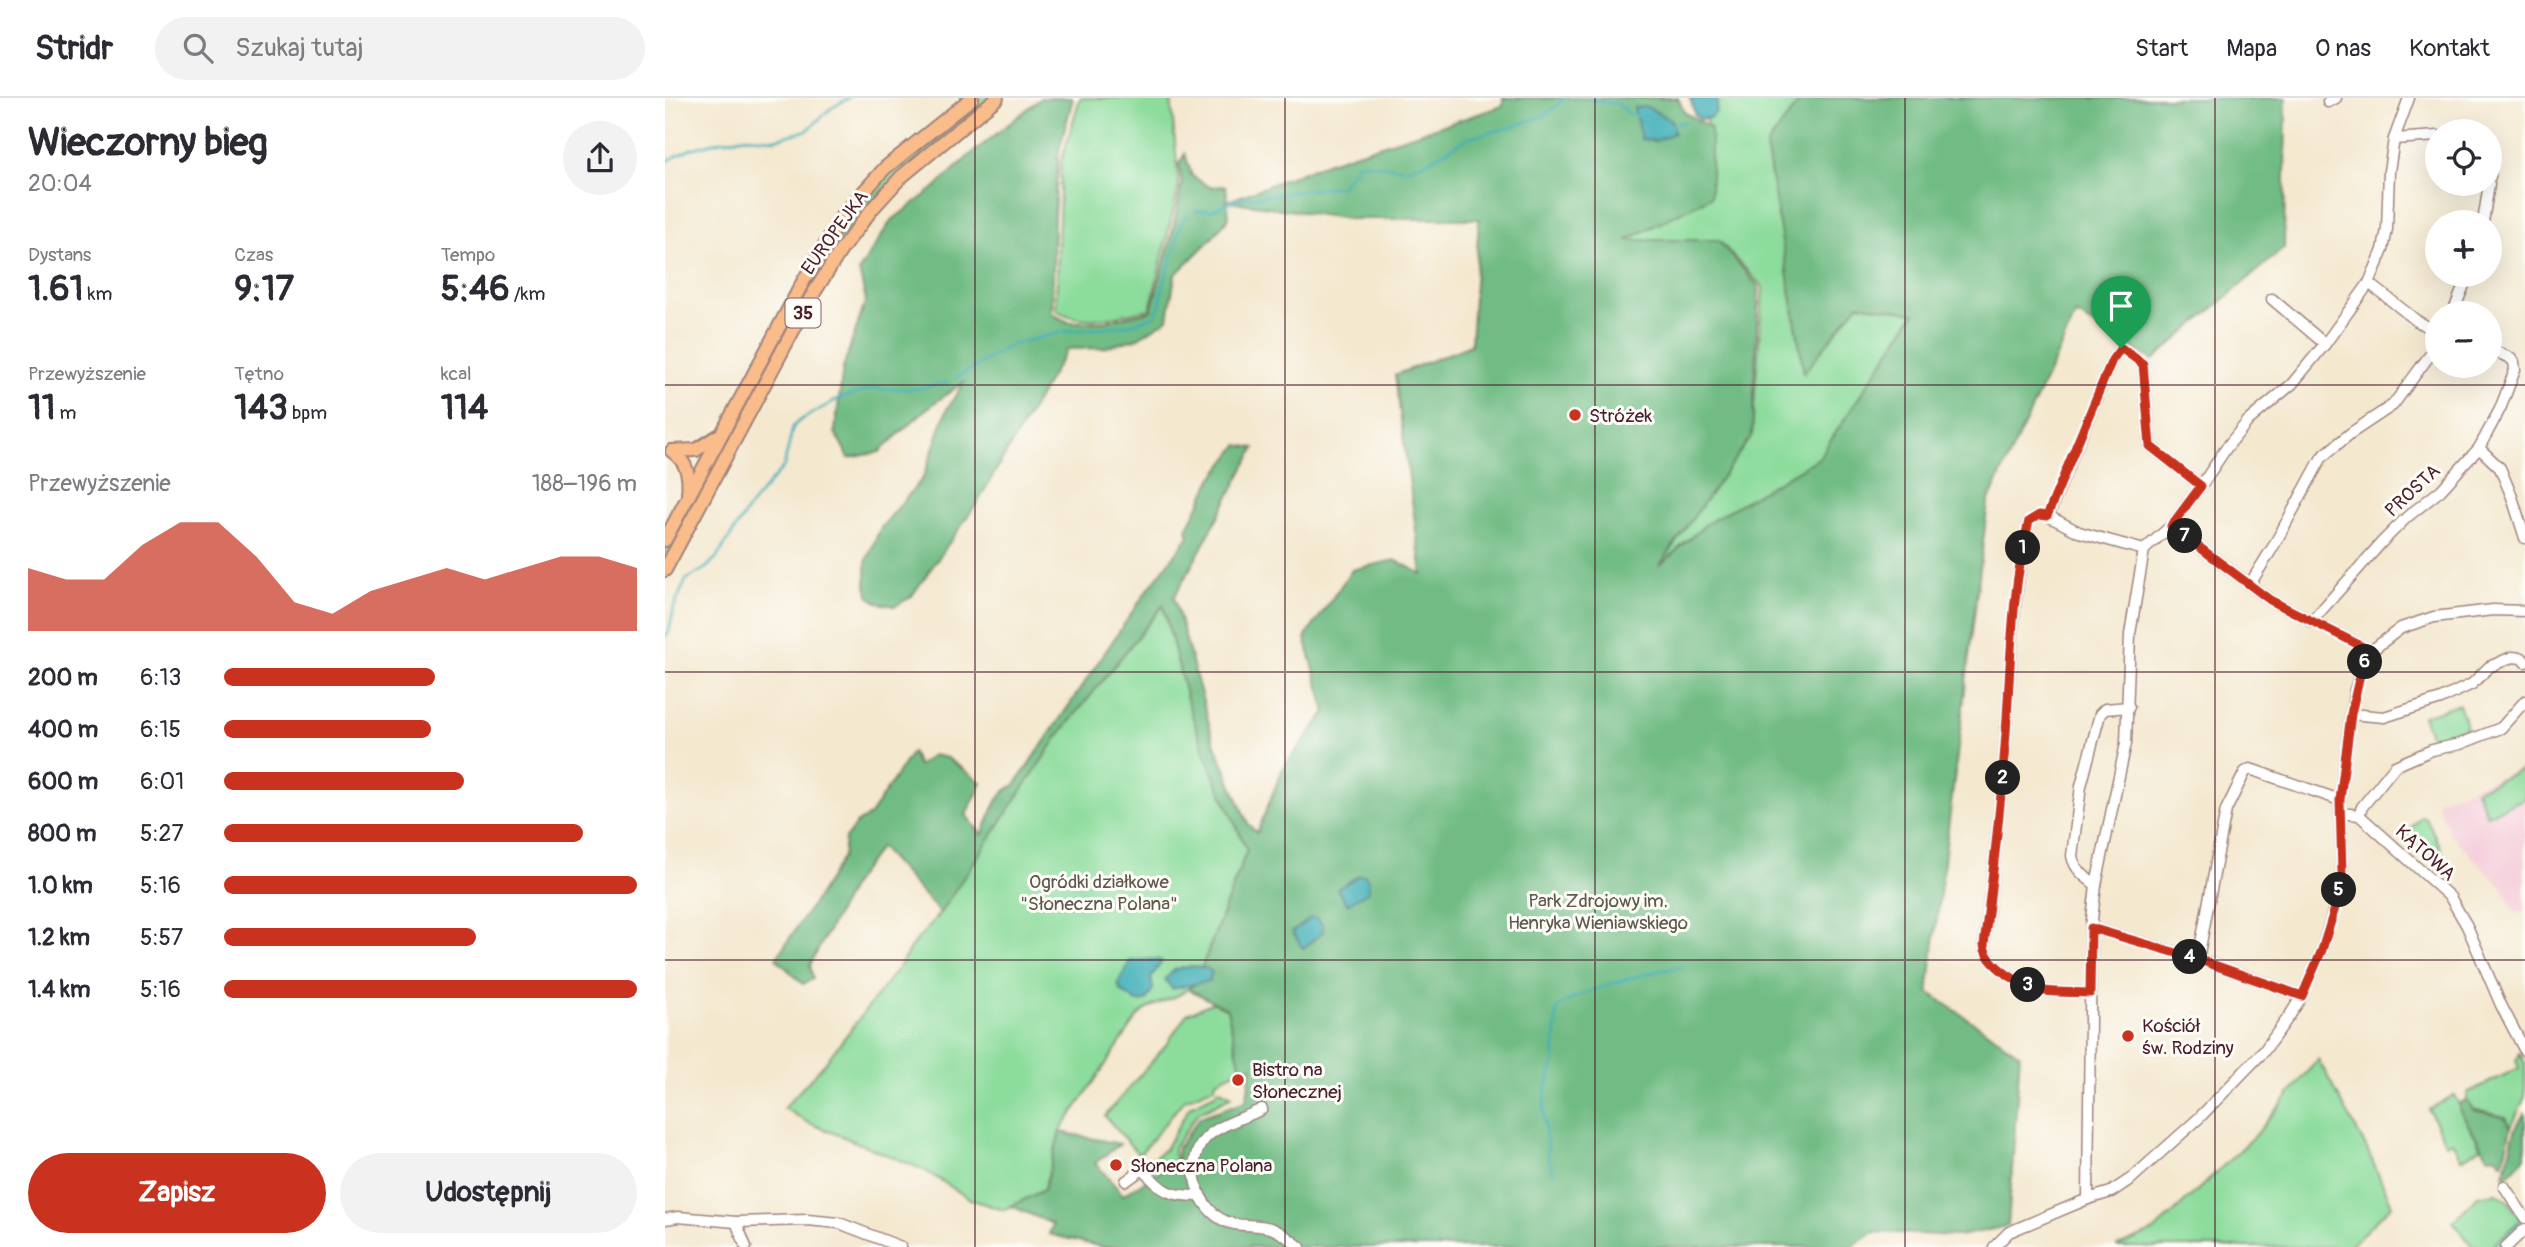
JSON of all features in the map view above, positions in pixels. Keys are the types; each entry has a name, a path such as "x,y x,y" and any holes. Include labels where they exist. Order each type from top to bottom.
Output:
{"main road":[{"name":"EUROPEJKA","path":"665,540 804,279 842,216 885,169 972,98"},
{"name":"EUROPEJKA","path":"665,570 810,299 841,250 901,177 997,98"},
{"path":"668,451 696,450 724,431"},
{"path":"668,451 686,467 689,480 687,499"}],"street":[{"path":"2088,1199 2091,928 2096,885 2126,743 2130,634 2144,550 2171,526 2248,421 2292,384 2369,283 2383,250 2394,139 2409,98"},
{"path":"2394,139 2425,137"},
{"path":"2369,283 2425,326"},
{"path":"2272,299 2325,344"},
{"path":"2047,516 2112,360 2121,348 2143,364 2150,446 2201,486"},
{"name":"PROSTA","path":"2311,622 2382,542 2407,517 2441,490 2479,448 2500,409 2515,370 2510,358 2502,354"},
{"path":"2250,584 2322,457 2351,433 2393,405 2425,362"},
{"path":"2479,448 2500,468 2525,538"},
{"path":"2090,993 2041,990 2016,980 1990,961 1985,954 2002,791 2017,577 2029,521 2039,515 2047,516 2079,532 2144,550"},
{"path":"2171,526 2270,600 2371,651"},
{"path":"1994,1247 2009,1232 2111,1192 2132,1178 2199,1118 2265,1051 2302,996 2322,950 2339,895 2342,874 2340,800 2351,714 2361,670 2371,651 2401,628 2433,618 2493,610 2525,611"},
{"path":"2351,714 2384,717 2450,696 2472,684 2489,667 2512,657 2522,658 2525,662"},
{"path":"2340,813 2359,815 2362,807 2395,766 2432,750 2460,744 2501,728 2525,701"},
{"path":"2096,885 2073,864 2081,786 2100,714 2105,709 2129,707"},
{"path":"2197,959 2226,810 2245,772 2250,769 2340,800"},
{"name":"KĄTOWA","path":"2359,815 2450,897 2467,926 2501,1005 2525,1051"},
{"path":"2091,928 2197,959 2302,996"},
{"path":"1262,1110 1207,1136 1199,1147 1195,1184 1208,1209 1220,1219 1233,1224 1272,1229 1300,1247"},
{"path":"1126,1181 1143,1169 1159,1188 1175,1196 1199,1196"},
{"path":"2504,1186 2524,1216"},
{"path":"665,1219 678,1217 736,1222 807,1220 839,1223 901,1247"},
{"path":"736,1222 747,1247"},
{"path":"2506,1247 2525,1229"}],"shaded area":[{"path":"2525,767 2525,910 2518,913 2502,887 2450,834 2436,801"}],"green space":[{"path":"979,98 990,98 867,206 843,237 810,290 665,559 665,549 805,288 848,217 889,173"},
{"path":"1041,98 1073,98 1059,151 1054,215 1052,314 1068,322 1104,322 1151,311 1173,230 1182,184 1179,164 1185,154 1192,176 1210,187 1226,186 1229,217 1175,275 1168,319 1138,338 1103,348 1067,349 977,503 911,597 895,606 878,603 869,596 866,586 866,562 880,529 923,478 947,409 965,381 925,410 879,452 849,458 835,432 843,368 866,300 859,271 891,221"},
{"path":"1080,98 1171,98 1179,187 1150,309 1090,319 1056,310 1061,163"},
{"name":"Park Zdrojowy im. Henryka Wieniawskiego","path":"1503,98 1678,98 1684,112 1711,128 1711,197 1626,240 1718,240 1759,287 1752,435 1659,566 1706,524 1819,458 1915,313 1858,304 1804,373 1766,146 1802,98 2286,98 2284,248 2153,360 2076,314 1988,502 1928,992 2020,1054 2008,1226 1959,1236 1874,1232 1851,1247 1102,1247 1049,1234 1053,1224 1011,1206 1044,1190 1060,1132 1120,1144 1095,1163 1123,1195 1177,1161 1178,1148 1200,1117 1246,1101 1252,1066 1241,1069 1227,1009 1188,989 1209,980 1208,969 1202,967 1247,850 1209,765 1188,703 1163,605 1058,736 940,913 880,847 854,882 810,965 813,979 803,984 776,958 843,856 845,839 856,824 870,815 912,752 918,766 933,755 947,758 982,783 966,815 982,835 998,799 1008,788 1015,785 1146,592 1189,536 1187,529 1212,479 1238,445 1255,448 1174,597 1215,745 1248,824 1257,833 1283,768 1326,712 1305,638 1352,570 1395,560 1422,574 1395,375 1471,345 1479,219 1349,219 1228,201 1332,161 1503,106"},
{"path":"1718,98 1802,98 1788,266 1804,372 1858,304 1915,312 1819,458 1706,524 1656,569 1752,435 1763,287 1718,240 1624,241 1711,197 1706,119 1714,114"},
{"name":"Ogródki działkowe \"Słoneczna Polana\"","path":"1163,605 1188,703 1209,765 1247,850 1197,978 1184,992 1139,1015 1060,1132 1044,1190 1003,1210 970,1199 924,1170 807,1122 784,1108 824,1064 899,967 911,947 940,913 1058,736"},
{"path":"2459,704 2467,728 2432,740 2423,716"},
{"path":"2523,769 2525,798 2487,815 2476,790"},
{"path":"2421,816 2426,818 2440,846 2447,867 2443,872 2408,836 2400,833 2407,833"},
{"name":"Słoneczna Polana","path":"1218,1000 1227,1009 1236,1049 1264,1041 1267,1083 1241,1069 1216,1081 1214,1087 1184,1100 1139,1155 1105,1116 1166,1045 1187,1014"},
{"path":"2519,1052 2525,1063 2525,1097 2511,1127 2506,1117 2473,1109 2467,1100 2467,1093 2519,1068 2516,1060"},
{"path":"2318,1059 2366,1147 2392,1205 2349,1247 2116,1247 2154,1231 2256,1135"},
{"path":"1218,1089 1232,1096 1198,1113 1174,1148 1175,1162 1153,1178 1145,1165 1165,1149 1190,1106 1215,1094"},
{"path":"2454,1095 2481,1148 2461,1159 2452,1141 2446,1144 2429,1110"},
{"path":"2467,1100 2473,1110 2506,1118 2511,1127 2503,1163 2496,1156 2489,1157 2459,1109 2461,1102"},
{"path":"2525,1114 2525,1157 2507,1176 2504,1174 2514,1134"},
{"path":"2497,1193 2508,1201 2521,1219 2491,1247 2473,1247 2453,1221 2478,1196"}],"water":[{"path":"1690,98 1718,98 1716,112 1712,117 1700,119 1695,115"},
{"path":"1647,107 1671,120 1674,133 1656,141 1641,139 1634,108"},
{"path":"1365,875 1369,882 1369,891 1347,904 1337,889 1358,876"},
{"path":"1311,918 1317,918 1323,926 1322,933 1303,948 1292,932"},
{"path":"1130,961 1162,961 1151,978 1153,989 1146,1001 1137,1002 1120,990 1118,983"},
{"path":"1193,966 1212,972 1209,981 1172,989 1165,979 1175,969"}],"waterway":[{"path":"665,162 690,149 721,141 747,137 775,139 808,130 830,109 849,98"},
{"path":"1195,211 1212,210 1238,199 1341,186 1359,162 1406,169 1426,162 1470,137 1512,127 1547,114 1565,98"},
{"path":"1591,98 1593,101 1618,104 1630,114 1637,115"},
{"path":"1670,126 1683,122"},
{"path":"955,379 1011,345 1062,332 1128,325 1155,316 1182,221 1187,216"},
{"path":"665,636 669,632 674,607 686,580 706,568 717,557 750,506 784,466 793,427 799,421 840,398 871,389 915,389 948,383"},
{"path":"1554,1173 1548,1157 1544,1113 1545,1093 1554,1064 1557,1009 1597,988 1681,967"},
{"path":"2496,1247 2523,1219"}],"place":[{"name":"Stróżek","path":"1575,415"},
{"name":"Kościół św. Rodziny","path":"2128,1036"},
{"name":"Bistro na Słonecznej","path":"1238,1080"},
{"name":"Słoneczna Polana","path":"1116,1165"}],"route":[{"path":"2121,348 2143,364 2150,446 2201,486 2171,526 2270,600 2371,651 2361,670 2351,714 2340,800 2342,874 2339,895 2322,950 2302,996 2197,959 2091,928 2090,993 2041,990 2016,980 1990,961 1985,954 2002,791 2017,577 2029,521 2039,515 2047,516 2112,360 2121,348"}]}
